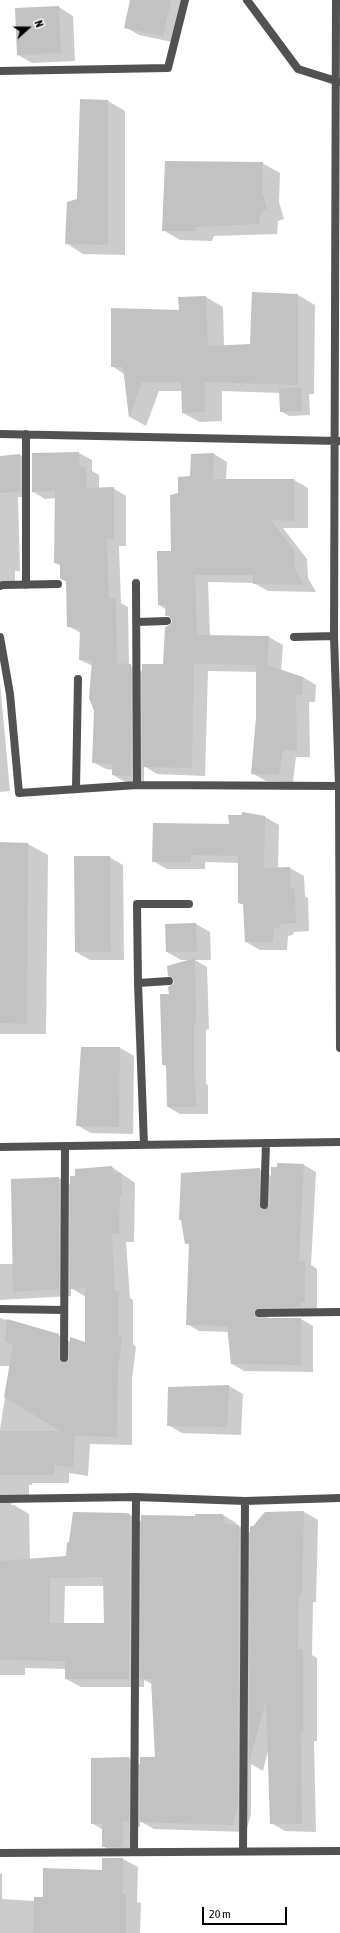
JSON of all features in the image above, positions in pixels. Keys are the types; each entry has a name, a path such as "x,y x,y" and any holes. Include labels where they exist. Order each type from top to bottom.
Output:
{"street":[{"path":"0,71 168,68 185,0"},
{"path":"247,0 298,69 338,82"},
{"path":"336,0 338,82 338,441 334,636 338,664 340,786 340,1048"},
{"path":"0,434 338,441"},
{"path":"26,434 26,585"},
{"path":"136,583 137,786"},
{"path":"0,586 58,584"},
{"path":"137,622 167,621"},
{"path":"294,637 334,636"},
{"path":"0,638 10,694 19,793 76,788 137,786 340,786"},
{"path":"76,788 78,679"},
{"path":"144,1145 138,982 138,904 189,904"},
{"path":"138,982 169,981"},
{"path":"0,1147 340,1142"},
{"path":"264,1205 266,1143"},
{"path":"64,1358 65,1146"},
{"path":"0,1309 64,1310"},
{"path":"259,1313 340,1312"},
{"path":"134,1852 136,1497"},
{"path":"0,1498 136,1497 245,1501 340,1498"},
{"path":"243,1851 245,1501"},
{"path":"0,1853 340,1851"}],"building":[{"path":"130,0 171,0 163,36 124,28"},
{"path":"59,6 61,53 17,55 15,8"},
{"path":"80,99 108,100 108,245 65,244 67,202 77,199"},
{"path":"165,161 263,162 262,192 267,209 261,212 259,224 196,227 195,231 162,231"},
{"path":"252,292 298,294 298,385 205,382 205,412 182,413 181,382 142,382 129,418 123,367 111,367 111,308 179,310 178,297 206,296 208,346 250,344"},
{"path":"301,387 302,411 280,412 279,389"},
{"path":"79,452 80,467 86,467 87,488 114,487 114,539 107,539 109,599 116,598 117,663 131,664 131,776 112,775 112,764 92,763 94,711 89,698 92,660 79,660 80,628 67,627 66,580 60,579 60,563 54,563 55,491 32,492 32,453"},
{"path":"214,453 213,479 294,479 295,521 271,520 294,550 295,569 304,585 253,584 253,575 195,575 197,635 269,636 267,665 303,677 302,695 296,695 297,750 283,750 279,775 251,774 256,718 256,665 194,664 192,768 142,767 142,664 163,664 165,627 170,625 172,621 170,616 165,616 166,605 158,605 157,551 171,551 170,495 178,493 178,477 190,476 191,454"},
{"path":"20,454 20,492 0,493 0,456"},
{"path":"242,812 265,816 264,868 290,867 291,888 295,889 296,923 280,924 279,928 274,928 273,942 245,942 243,904 238,903 238,856 191,855 191,862 152,862 153,823 229,824 228,815 242,815"},
{"path":"0,842 28,843 27,1024 0,1023"},
{"path":"74,856 110,856 111,952 75,952"},
{"path":"196,923 197,952 166,952 165,924"},
{"path":"195,958 196,1023 194,1023 194,1076 196,1107 167,1107 166,1065 162,1065 160,994 169,994 168,987 174,983 173,978 168,976 167,966"},
{"path":"81,1047 120,1047 119,1127 76,1126"},
{"path":"277,1163 304,1164 299,1261 305,1261 305,1302 301,1302 301,1307 259,1308 254,1310 254,1313 256,1318 301,1318 301,1365 231,1364 227,1326 186,1325 189,1243 185,1244 181,1220 179,1220 181,1173 260,1168 259,1205 261,1209 264,1210 270,1205 271,1167 277,1167"},
{"path":"112,1166 113,1174 121,1173 122,1195 120,1195 119,1234 112,1234 115,1291 119,1291 118,1334 122,1337 118,1370 117,1437 75,1436 73,1468 54,1465 54,1475 0,1475 0,1431 60,1431 4,1397 13,1345 5,1342 7,1319 59,1334 58,1358 62,1363 66,1363 69,1360 70,1337 85,1342 85,1288 70,1289 70,1176 75,1176 75,1169"},
{"path":"59,1177 59,1289 13,1292 11,1179"},
{"path":"229,1385 227,1427 167,1426 168,1387"},
{"path":"304,1511 302,1595 299,1595 298,1649 303,1649 303,1733 301,1733 302,1824 270,1824 266,1700 249,1764 250,1526 253,1526 265,1512"},
{"path":"73,1512 130,1514 129,1679 65,1679 65,1661 0,1660 0,1561 66,1556 67,1543 69,1542","holes":["103,1577 104,1623 50,1623 50,1578"]},
{"path":"195,1514 223,1514 225,1524 239,1525 238,1806 233,1825 140,1822 140,1757 155,1757 151,1679 140,1679 141,1515 195,1516"},
{"path":"129,1757 129,1821 123,1821 123,1847 102,1847 102,1824 91,1824 91,1758"},
{"path":"102,1858 123,1858 123,1894 126,1894 126,1933 33,1933 34,1897 43,1897 43,1868 102,1870"}]}
